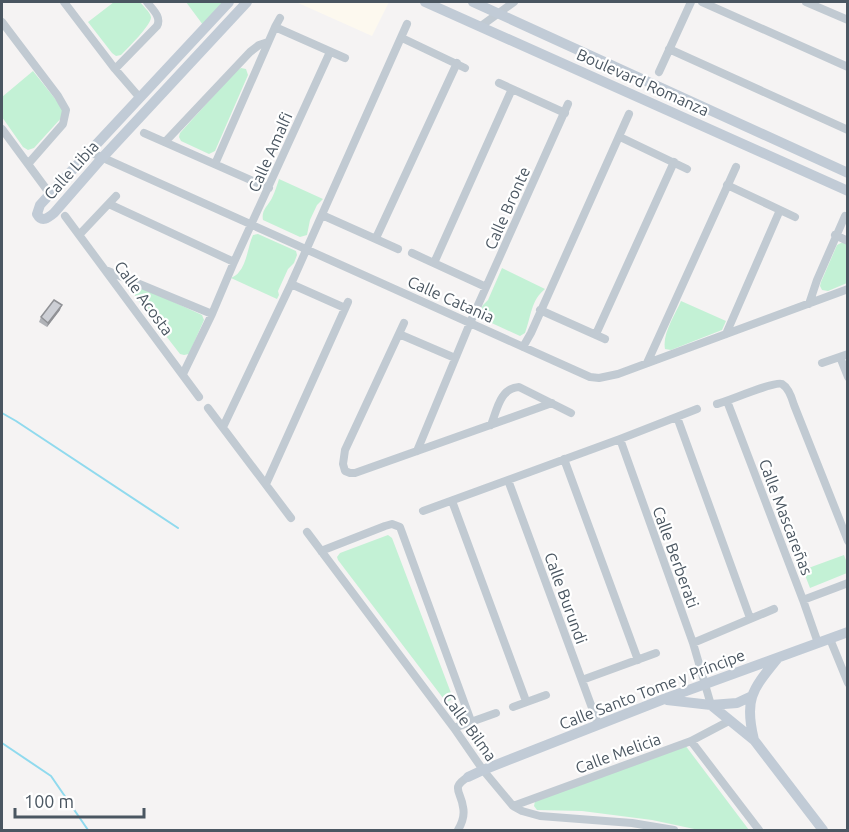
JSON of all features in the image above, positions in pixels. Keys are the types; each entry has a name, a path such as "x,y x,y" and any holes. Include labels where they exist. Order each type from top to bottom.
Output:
{"street":[{"path":"64,2 140,98"},
{"path":"115,69 159,22 159,18 147,2"},
{"name":"Calle Libia","path":"228,2 40,205 38,216 47,219 54,213 247,2"},
{"name":"Boulevard Romanza","path":"425,2 848,190"},
{"name":"Boulevard Romanza","path":"473,2 848,173"},
{"path":"481,26 514,2"},
{"path":"659,72 691,2"},
{"path":"702,2 848,67"},
{"path":"813,3 848,20"},
{"path":"215,164 280,18"},
{"path":"2,22 66,110 63,124 28,164"},
{"path":"224,427 291,284 407,24"},
{"path":"275,27 345,58"},
{"path":"402,38 465,68"},
{"path":"165,142 250,52 268,42"},
{"path":"669,49 848,130"},
{"name":"Calle Amalfi","path":"183,374 330,52"},
{"path":"376,238 457,63"},
{"path":"499,83 565,113"},
{"path":"434,263 512,89"},
{"name":"Calle Bronte","path":"417,452 470,323 568,104"},
{"path":"523,347 629,114"},
{"path":"2,129 50,194"},
{"path":"144,133 268,188"},
{"path":"620,137 687,169"},
{"name":"Calle Catania","path":"90,152 523,347 599,378 618,374 848,290"},
{"path":"596,334 674,162"},
{"path":"647,363 736,167"},
{"path":"727,185 795,217"},
{"path":"80,234 116,196"},
{"path":"109,204 234,262"},
{"path":"726,334 780,210"},
{"path":"322,215 398,249"},
{"name":"Calle Acosta","path":"65,216 199,397"},
{"path":"809,304 845,216"},
{"path":"836,236 848,241"},
{"path":"412,253 486,287"},
{"path":"106,271 212,314"},
{"path":"266,484 347,305 291,284"},
{"path":"540,310 604,339"},
{"path":"404,323 345,450 343,464 345,471 355,472 417,452 552,403"},
{"path":"399,334 455,358"},
{"path":"822,363 844,355 848,377"},
{"path":"717,404 777,383 787,388 848,541"},
{"path":"491,425 503,395 512,388 519,387 571,413"},
{"name":"Calle Mascareñas","path":"727,401 818,643"},
{"path":"208,408 291,518"},
{"path":"423,511 697,409"},
{"path":"677,417 750,618"},
{"name":"Calle Berberati","path":"620,439 693,643 711,705"},
{"path":"564,459 638,660"},
{"name":"Calle Burundi","path":"508,480 598,724"},
{"path":"452,501 526,701"},
{"path":"321,551 385,526 397,525 402,531 471,721"},
{"name":"Calle Bilma","path":"307,532 483,770 513,806"},
{"path":"803,600 848,583"},
{"path":"693,643 774,609"},
{"name":"Calle Santo Tome y Príncipe","path":"468,777 598,724 848,632"},
{"path":"830,639 847,681"},
{"path":"582,681 656,653"},
{"path":"754,740 749,712 752,696 756,685 777,658"},
{"path":"741,672 756,685"},
{"path":"513,706 546,695"},
{"path":"664,699 711,705 737,703 752,696"},
{"path":"711,705 754,740 824,831"},
{"path":"454,728 496,713"},
{"name":"Calle Melicia","path":"513,806 691,741 729,720"},
{"path":"691,741 759,831"},
{"path":"458,831 464,808 458,786 468,777"},
{"path":"513,806 540,816 633,823 675,831"}],"shaded area":[{"path":"296,2 389,2 372,36"}],"green space":[{"path":"114,2 140,2 151,17 139,36 121,55 116,56 88,22"},
{"path":"186,2 224,2 203,25"},
{"path":"241,68 246,69 248,75 215,151 209,154 181,141 180,133"},
{"path":"33,71 64,110 63,116 34,148 28,150 23,147 2,117 2,97"},
{"path":"279,179 323,199 317,205 310,220 307,235 300,237 263,220 264,211"},
{"path":"258,234 296,251 294,263 288,269 278,291 277,299 231,278 242,268 253,235"},
{"path":"843,242 847,244 847,283 828,291 822,290 821,282 837,245"},
{"path":"502,268 545,289 534,304 525,333 520,336 483,319 480,315 480,310 488,300"},
{"path":"139,286 202,315 204,320 189,354 180,354 135,296 134,291"},
{"path":"681,301 726,321 722,330 671,350 665,349 667,331"},
{"path":"388,535 392,538 451,693 451,700 446,702 338,560 340,553"},
{"path":"844,555 847,573 810,588 803,570"},
{"path":"685,745 749,830 699,830 652,820 582,811 537,810 534,806 535,801"}],"building":[{"path":"54,300 62,305 48,323 41,317"}],"waterway":[{"path":"2,413 178,528"},
{"path":"2,743 51,776 88,830"}]}
